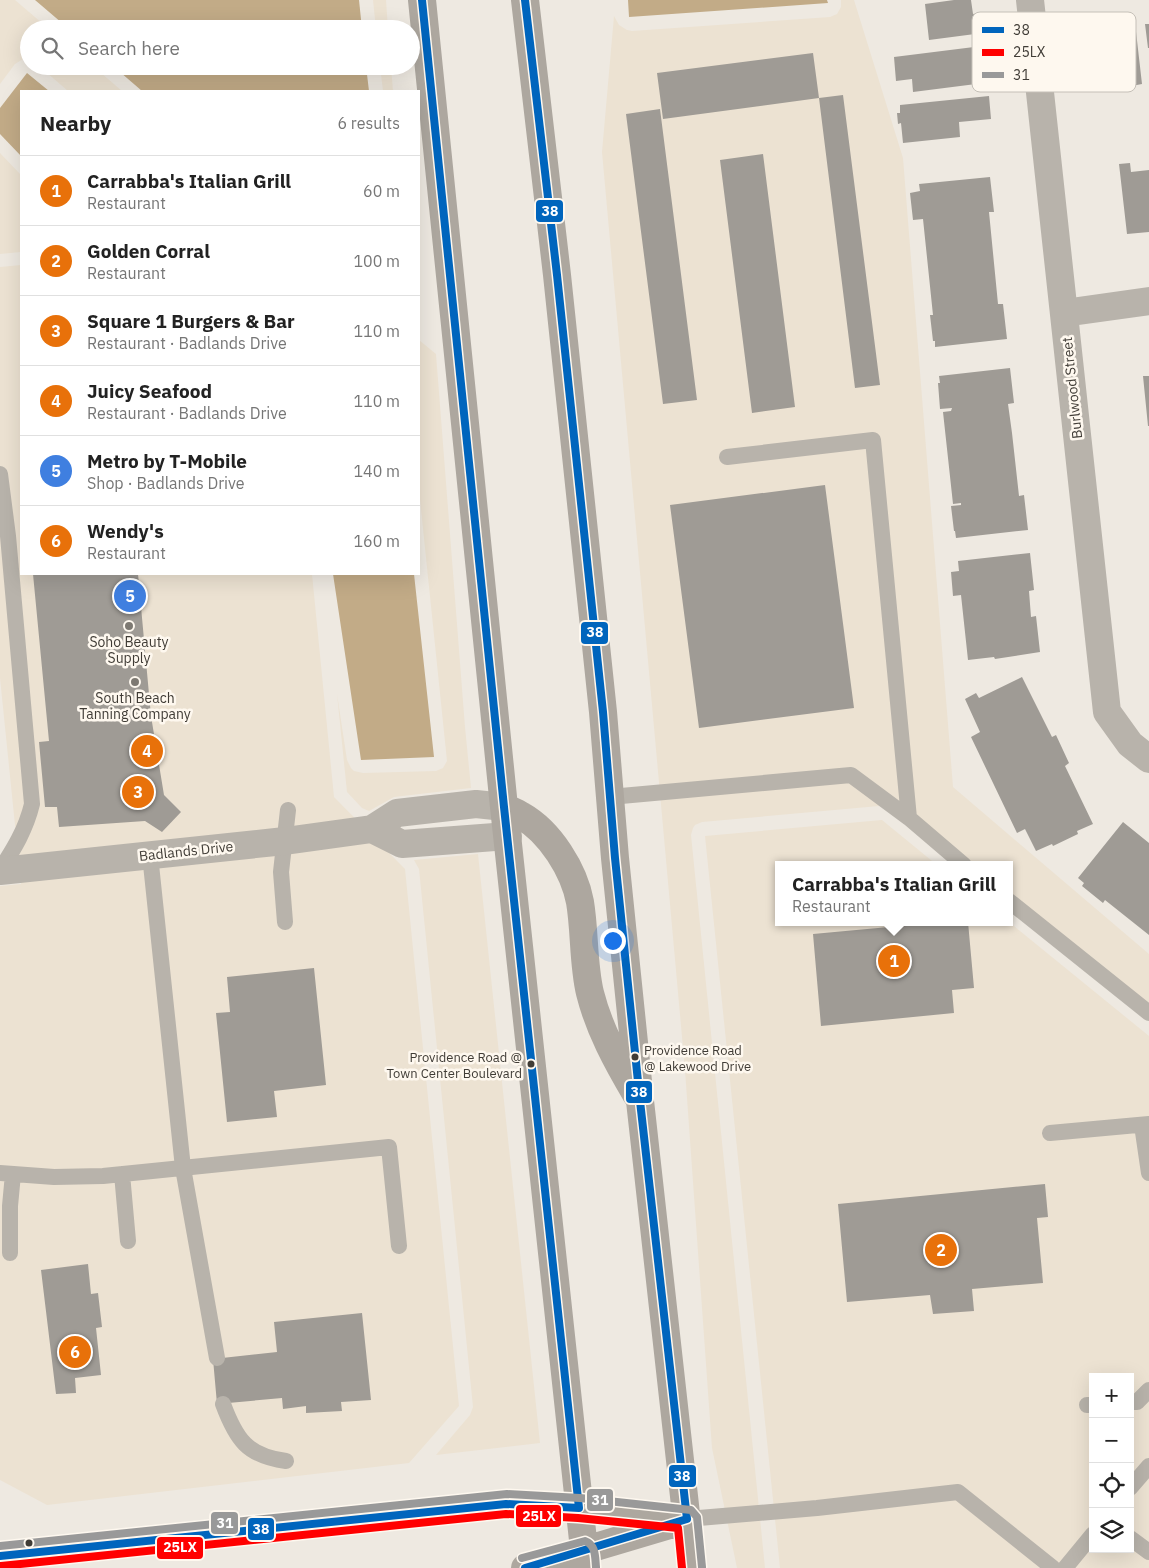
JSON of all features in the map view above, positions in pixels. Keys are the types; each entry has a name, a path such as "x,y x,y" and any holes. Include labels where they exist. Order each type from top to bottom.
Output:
{"main road":[{"path":"422,0 504,808 585,1559"},
{"path":"525,0 559,295 601,692 640,1101 692,1568"},
{"path":"504,808 522,816 539,829 553,845 569,871 580,901 590,990 594,1009 619,1065 640,1101"},
{"path":"0,1556 506,1504 579,1508 687,1520"},
{"path":"525,1568 585,1559 687,1520"}],"street":[{"name":"Burlwood Street","path":"1040,92 1107,712 1130,744 1149,759"},
{"path":"1064,313 1149,302"},
{"name":"Badlands Drive","path":"0,871 285,841 372,829 398,813 476,804 504,808"},
{"path":"372,829 402,844 508,836"}],"lane":[{"path":"727,457 873,440 909,818"},
{"path":"0,474 9,546 32,804 28,822 0,871"},
{"path":"610,797 851,775 909,818 959,861"},
{"path":"285,922 282,872 288,810"},
{"path":"150,855 183,1168 218,1358"},
{"path":"1013,904 1149,1013"},
{"path":"1050,1133 1145,1125 1149,1173"},
{"path":"10,1253 10,1206 7,1173 54,1177 122,1174 388,1147 399,1246"},
{"path":"122,1174 128,1242"},
{"path":"1134,1402 1137,1402 1149,1390"},
{"path":"223,1404 231,1426 249,1448 267,1457 286,1462"},
{"path":"1134,1483 1149,1466"},
{"path":"687,1520 958,1492 1053,1568"},
{"path":"1065,1568 1089,1539"},
{"path":"1134,1541 1149,1552"}],"shaded area":[{"path":"0,0 15,0 38,20 20,20 20,61 15,64 0,84"},
{"path":"35,0 359,0 361,20 58,20"},
{"path":"373,0 386,0 387,20 375,20"},
{"path":"628,0 827,0 828,3 629,17"},
{"path":"841,0 854,0 903,158 953,787 1149,954 1149,1019 1013,909 1013,861 953,861 890,810 879,806 702,822 695,825 691,835 765,1568 737,1568 712,1448 685,1070 602,152 614,16 619,25 632,31 830,17 837,14 841,7"},
{"path":"25,75 29,75 48,90 20,90 20,155 0,134 0,108"},
{"path":"49,75 103,75 121,90 67,90"},
{"path":"123,75 367,75 369,90 141,90"},
{"path":"381,75 392,75 393,90 383,90"},
{"path":"0,153 20,174 20,252 0,254"},
{"path":"20,265 20,575 312,575 334,797 405,869 459,1406 409,1463 47,1505 0,1480 0,886 21,884 0,678 0,267"},
{"path":"420,341 436,354 471,788 394,797 369,811 362,808 347,792 337,694 347,760 354,771 363,773 436,771 443,768 447,761 420,500"},
{"path":"333,575 414,575 434,757 361,760"},
{"path":"882,820 932,861 775,861 775,926 1013,925 1149,1036 1149,1568 780,1568 705,836"},
{"path":"478,854 540,1443 436,1455 470,1415 473,1407 419,869 414,860"}],"building":[{"path":"971,0 972,34 929,40 925,4"},
{"path":"1145,24 1149,24 1149,48 1148,48"},
{"path":"1136,32 1142,84 1136,85"},
{"path":"972,47 972,85 913,92 912,79 896,81 894,57"},
{"path":"813,53 819,98 663,119 657,73"},
{"path":"843,95 880,385 855,388 819,98"},
{"path":"989,96 991,119 959,122 960,137 903,143 901,123 898,124 897,113 900,113 900,105"},
{"path":"660,109 697,400 663,404 626,114"},
{"path":"763,154 795,407 752,413 720,160"},
{"path":"1130,163 1131,172 1149,170 1149,232 1127,234 1119,164"},
{"path":"990,177 994,212 989,212 998,304 1003,304 1007,339 935,347 930,315 933,315 923,219 913,220 910,193 920,191 919,184"},
{"path":"1010,368 1014,403 1008,404 1019,496 1024,495 1028,530 956,538 951,506 961,505 961,503 953,504 943,412 951,411 952,408 940,409 939,376"},
{"path":"1143,376 1149,376 1149,426 1148,426"},
{"path":"825,485 854,708 699,728 670,505"},
{"path":"1030,553 1034,590 1029,591 1031,617 1036,616 1040,652 995,659 994,657 968,660 961,595 953,596 951,572 959,571 958,561"},
{"path":"33,575 138,575 151,716 164,795 181,812 162,832 145,821 59,827 57,807 45,807 39,742 49,741"},
{"path":"1022,677 1052,737 1056,735 1069,763 1065,766 1093,824 1077,831 1078,834 1053,846 1052,844 1036,851 1025,829 1017,833 971,737 980,732 965,699 976,693 979,698"},
{"path":"1123,822 1149,843 1149,935 1105,900 1103,903 1082,886 1084,883 1078,878"},
{"path":"900,926 968,926 974,988 952,990 954,1013 821,1026 813,934"},
{"path":"314,968 326,1085 274,1091 277,1117 227,1122 216,1013 230,1012 227,977"},
{"path":"1045,1184 1048,1217 1037,1218 1043,1283 972,1289 974,1311 933,1314 930,1295 847,1302 838,1204"},
{"path":"88,1264 91,1294 98,1293 102,1327 96,1328 101,1375 75,1378 76,1393 56,1394 41,1270"},
{"path":"362,1313 371,1400 341,1402 342,1411 306,1413 306,1406 283,1409 282,1398 217,1404 213,1359 277,1352 274,1322"}],"transit line":[{"name":"38","path":"0,1556 506,1504 579,1508 504,807 422,0"},
{"name":"38","path":"525,0 557,275 603,712 615,858 640,1101 687,1519 525,1568"},
{"name":"31","path":"0,1546 507,1494 580,1498 691,1510 697,1517 702,1567"},
{"name":"25LX","path":"1,1566 506,1514 578,1518 678,1528 682,1568"},
{"name":"31","path":"522,1558 585,1541 593,1548 596,1567"}],"place":[{"name":"Metro by T-Mobile","path":"130,596"},
{"name":"Soho Beauty Supply","path":"129,626"},
{"name":"South Beach Tanning Company","path":"135,682"},
{"name":"Juicy Seafood","path":"147,751"},
{"name":"Square 1 Burgers & Bar","path":"138,792"},
{"name":"Carrabba's Italian Grill","path":"894,961"},
{"name":"Providence Road @ Lakewood Drive","path":"635,1057"},
{"name":"Providence Road @ Town Center Boulevard","path":"531,1064"},
{"name":"Golden Corral","path":"941,1250"},
{"name":"Wendy's","path":"75,1352"}]}
